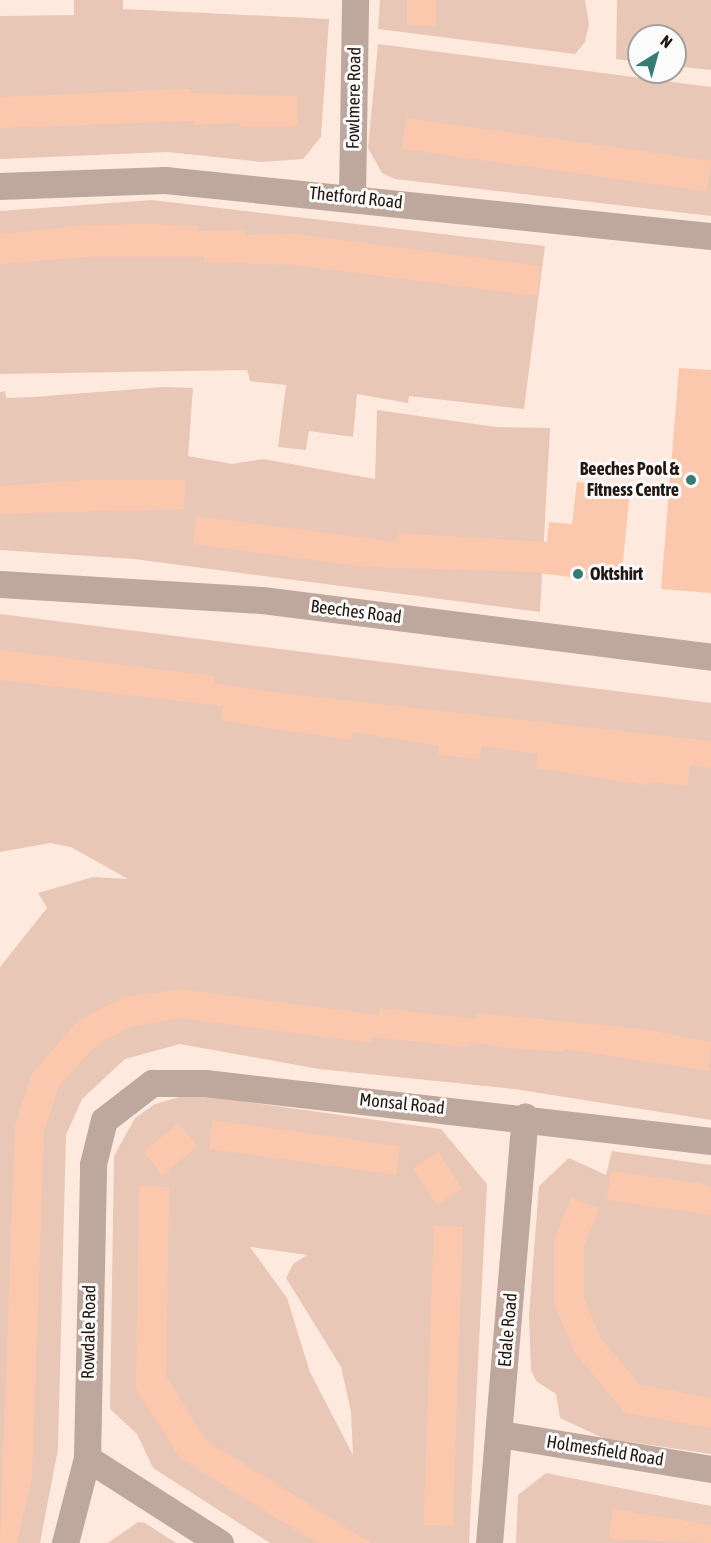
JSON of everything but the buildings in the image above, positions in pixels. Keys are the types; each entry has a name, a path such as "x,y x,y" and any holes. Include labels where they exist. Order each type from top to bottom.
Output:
{"street":[{"name":"Fowlmere Road","path":"352,197 355,0"},
{"name":"Thetford Road","path":"0,186 165,180 352,197 711,236"},
{"name":"Beeches Road","path":"0,585 262,600 711,657"},
{"name":"Monsal Road","path":"104,1120 152,1083 205,1083 525,1117 711,1141"},
{"name":"Edale Road","path":"489,1543 525,1117"},
{"name":"Rowdale Road","path":"65,1543 87,1458 93,1164 104,1120"},
{"name":"Holmesfield Road","path":"500,1434 711,1468"},
{"path":"87,1458 220,1543"}],"shaded area":[{"path":"74,0 123,0 123,9 329,19 321,137 303,159 262,162 167,152 0,159 0,16 74,15"},
{"path":"380,0 585,0 589,24 585,42 575,54 378,29"},
{"path":"617,0 711,0 711,70 687,67 687,24 627,24 627,60 616,59"},
{"path":"378,44 627,76 627,84 687,84 711,87 711,216 395,179 382,173 368,148"},
{"path":"152,200 545,246 524,409 409,396 408,403 357,394 353,437 309,431 306,450 278,447 286,385 250,381 247,370 0,374 0,211"},
{"path":"164,387 193,388 188,456 232,464 263,459 375,479 377,410 496,427 550,428 540,612 134,559 0,550 0,392 5,391 6,398"},
{"path":"0,614 711,703 711,1120 514,1089 319,1069 180,1044 125,1059 82,1099 66,1135 58,1449 40,1543 0,1543 0,967 47,908 38,893 93,877 128,879 71,847 50,843 0,852"},
{"path":"190,1094 441,1129 487,1184 469,1543 270,1543 153,1468 137,1434 110,1409 114,1156 135,1118 155,1104","holes":["250,1247 307,1255 293,1264 286,1278 341,1367 351,1412 353,1455 310,1372 287,1298"]},
{"path":"612,1151 711,1165 711,1454 603,1438 560,1418 556,1394 536,1381 531,1370 529,1315 539,1186 569,1158 606,1175"},
{"path":"546,1473 711,1506 711,1543 516,1543 518,1495"},
{"path":"138,1522 145,1523 176,1543 108,1543"}],"place":[{"name":"Beeches Pool & Fitness Centre","path":"691,480"},
{"name":"Oktshirt","path":"578,574"}]}
